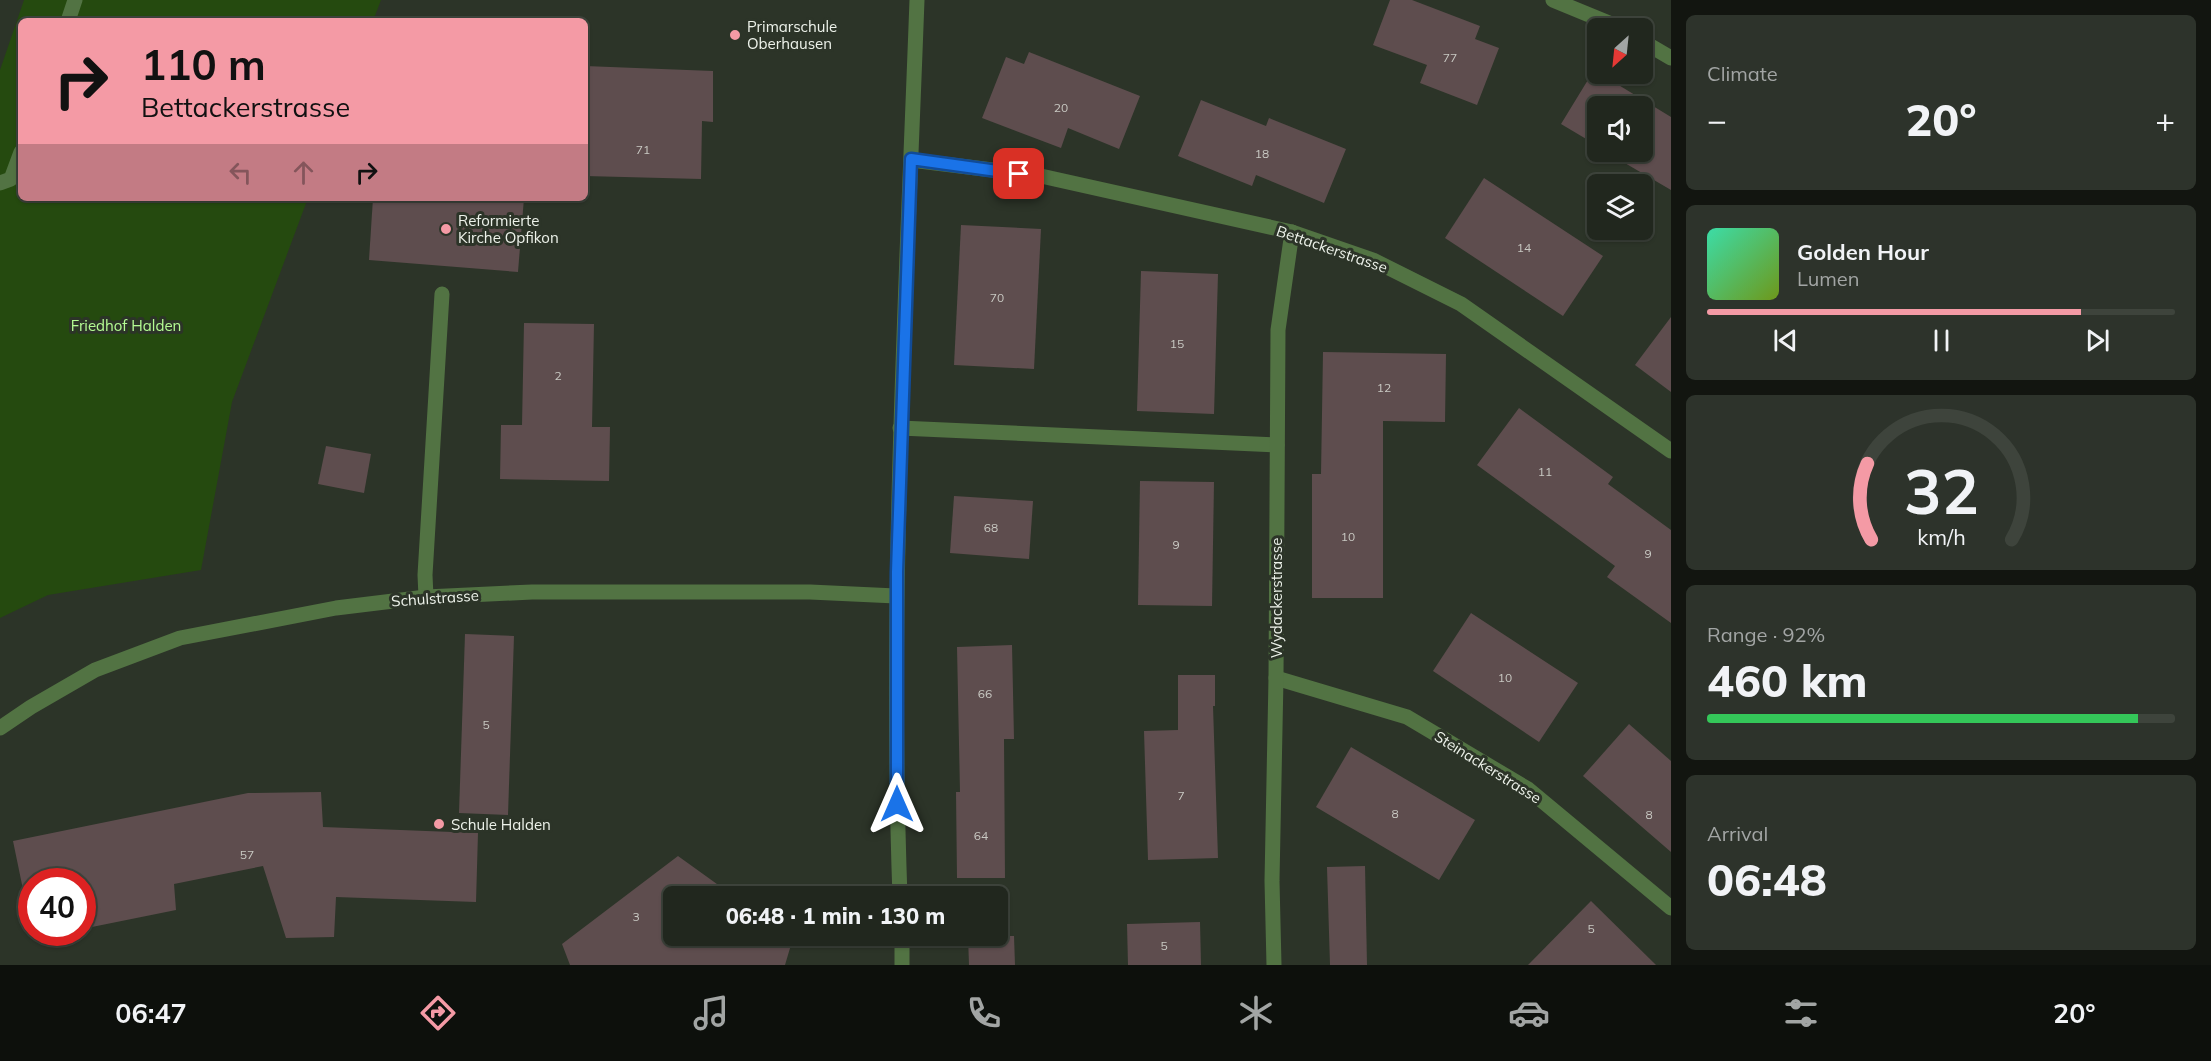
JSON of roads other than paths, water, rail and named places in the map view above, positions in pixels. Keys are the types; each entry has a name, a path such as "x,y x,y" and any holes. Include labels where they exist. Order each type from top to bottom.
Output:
{"street":[{"path":"69,18 75,0"},
{"path":"900,886 896,596 900,428 917,0"},
{"path":"1553,0 1597,18"},
{"path":"1653,47 1671,58"},
{"name":"Bettackerstrasse","path":"911,159 1041,177 1292,232 1373,260 1461,304 1671,450"},
{"path":"0,183 11,179 18,160"},
{"name":"Wydackerstrasse","path":"1274,965 1272,881 1278,330 1292,232"},
{"path":"426,597 425,575 442,294"},
{"path":"900,428 1277,445"},
{"name":"Schulstrasse","path":"0,728 95,670 180,638 336,608 426,597 532,592 810,592 896,596"},
{"name":"Steinackerstrasse","path":"1276,678 1407,717 1528,789 1671,908"},
{"path":"902,946 903,965"}],"place":[{"name":"Primarschule Oberhausen","path":"735,35"},
{"name":"Reformierte Kirche Opfikon","path":"446,229"},
{"name":"Schule Halden","path":"439,824"}],"park label":[{"name":"Friedhof Halden","path":"126,325"}]}
